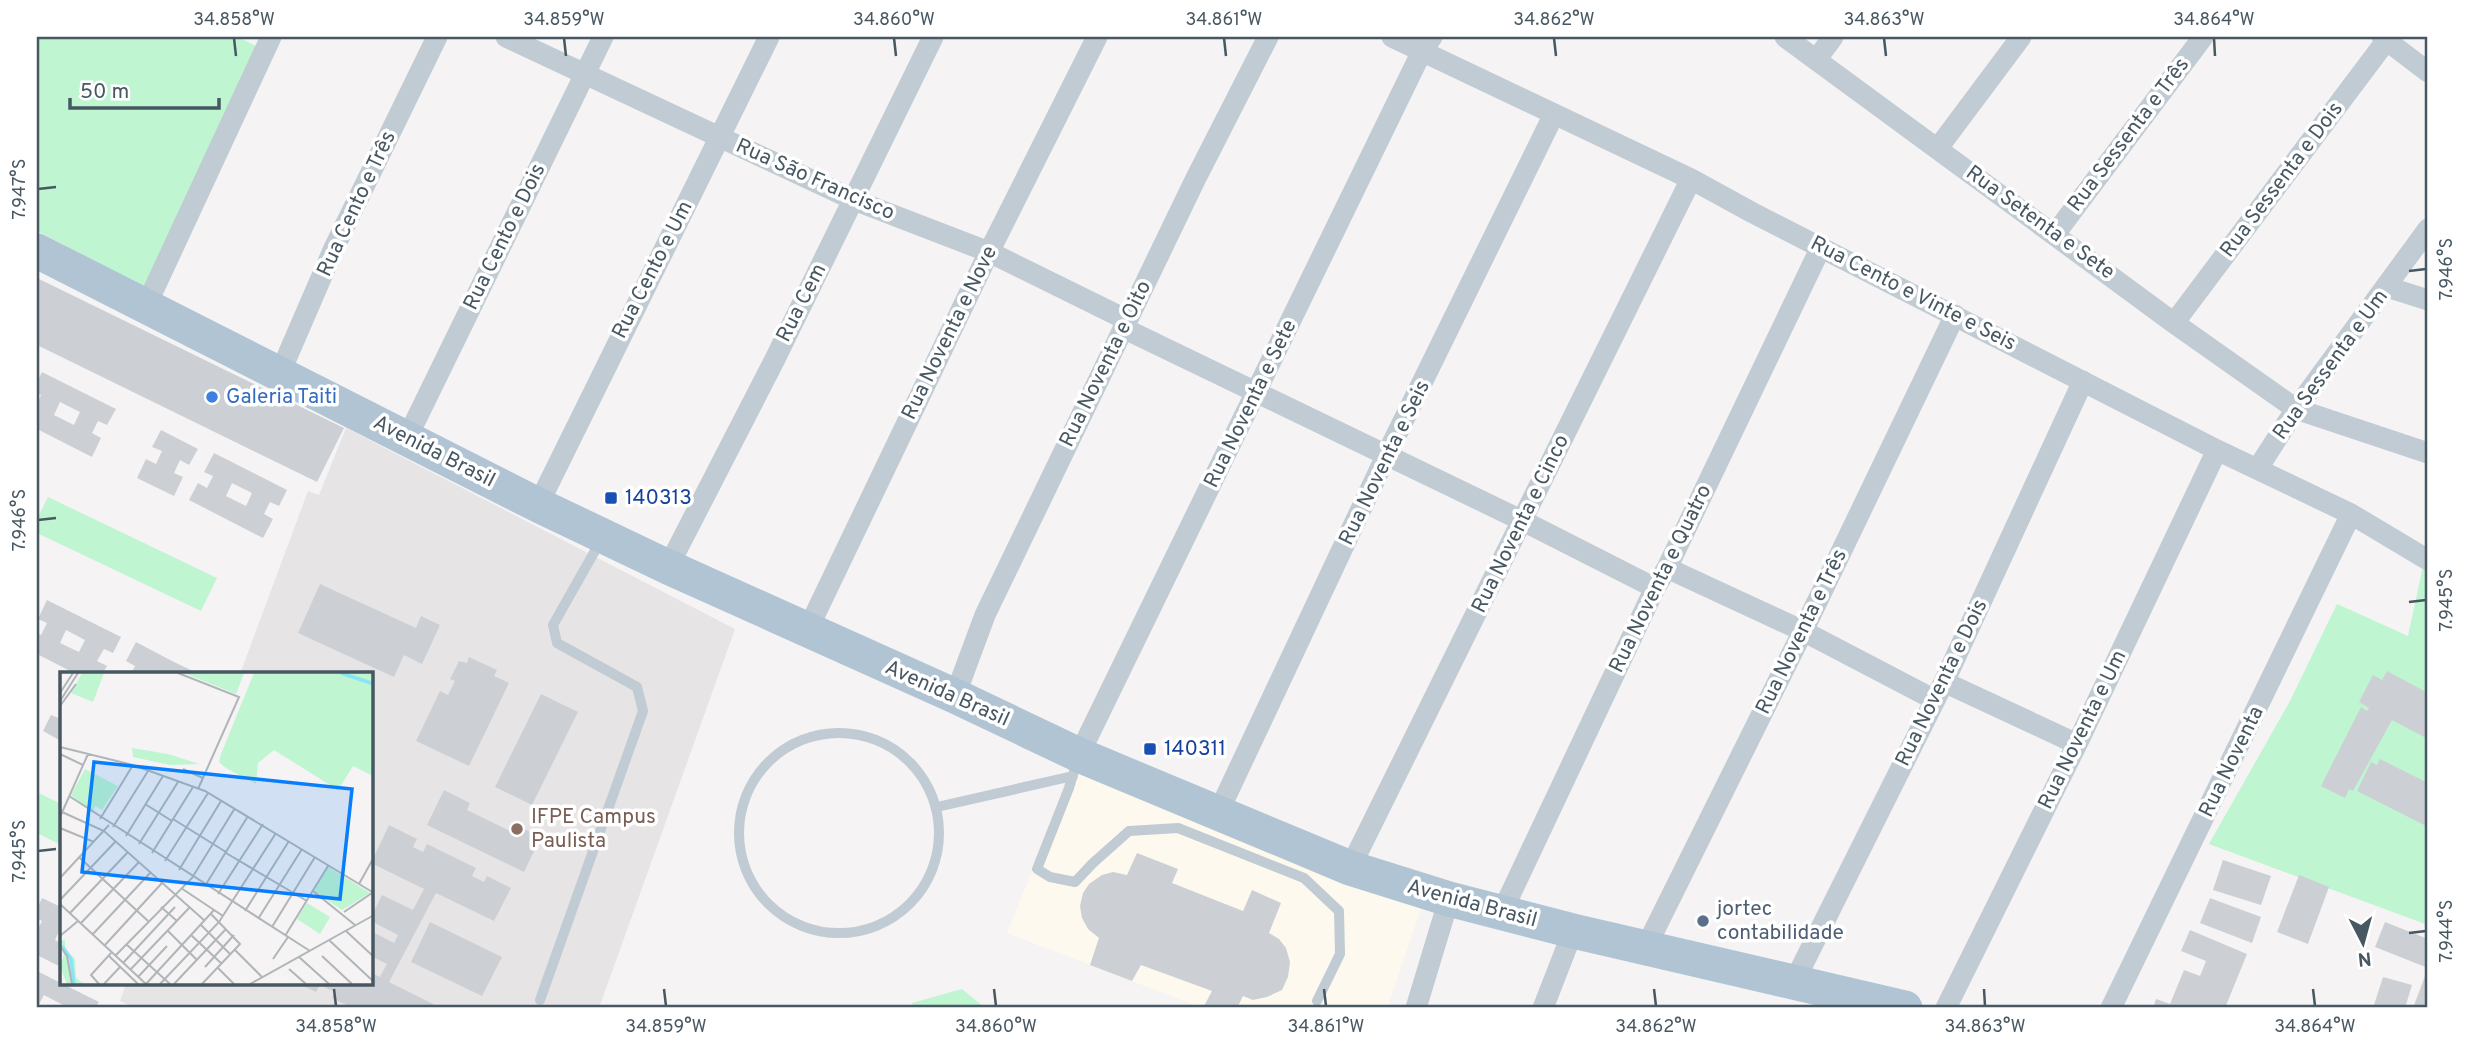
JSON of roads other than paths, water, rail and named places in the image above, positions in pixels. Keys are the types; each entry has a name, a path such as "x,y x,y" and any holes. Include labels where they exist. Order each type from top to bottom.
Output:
{"main road":[{"name":"Avenida Brasil","path":"37,251 538,505 807,631 955,696 1076,766 1218,813 1350,868 1449,899 1573,932 1905,1008"}],"street":[{"name":"Rua Cento e Três","path":"280,373 334,248 437,37"},
{"name":"Rua São Francisco","path":"506,37 854,200 989,252 1256,392 1655,588"},
{"name":"Rua Cento e Dois","path":"407,438 603,37"},
{"name":"Rua Cento e Um","path":"538,505 769,37"},
{"name":"Rua Cem","path":"668,567 854,200 933,37"},
{"name":"Rua Noventa e Nove","path":"807,631 989,252 1097,37"},
{"name":"Rua Noventa e Oito","path":"955,696 985,615 1125,324 1268,37"},
{"name":"Rua Cento e Vinte e Seis","path":"1392,37 1427,44 1554,114 1691,178 2217,450 2351,514 2428,560"},
{"name":"Rua Setenta e Sete","path":"1785,37 2174,323 2296,409 2428,453"},
{"path":"1816,60 1833,37"},
{"path":"1938,148 2021,37"},
{"name":"Rua Sessenta e Três","path":"2055,234 2203,37"},
{"path":"2386,38 2428,72"},
{"name":"Rua Sessenta e Dois","path":"2174,323 2386,38"},
{"path":"146,306 265,39"},
{"name":"Rua Noventa e Sete","path":"1076,766 1427,44"},
{"name":"Rua Noventa e Seis","path":"1218,813 1386,456 1554,114"},
{"name":"Rua Noventa e Cinco","path":"1350,868 1691,178"},
{"name":"Rua Sessenta e Um","path":"2258,468 2296,409 2428,229"},
{"name":"Rua Noventa e Quatro","path":"1502,912 1655,588 1821,247"},
{"path":"2387,287 2428,300"},
{"name":"Rua Noventa e Três","path":"1646,947 1803,631 1955,315"},
{"name":"Rua Noventa e Dois","path":"1794,982 1940,691 2083,381"},
{"name":"Rua Noventa e Um","path":"1946,1008 2077,744 2217,450"},
{"name":"Rua Noventa","path":"2111,1008 2351,514"},
{"path":"1667,568 1940,691 2077,744"},
{"path":"1419,1007 1449,899"},
{"path":"1543,1008 1573,932"}],"lane":[{"path":"540,1000 643,711 637,687 557,643 553,625 603,536"},
{"path":"840,732 873,737 902,753 924,778 937,807 940,841 931,874 912,902 885,922 853,933 819,932 787,920 761,898 744,869 737,837 741,804 755,775 778,751 808,737 840,732"},
{"path":"937,807 1076,766"},
{"path":"1076,766 1038,869 1050,877 1075,882 1129,831 1178,828 1304,878 1339,911 1340,954 1317,1001"}],"place":[{"name":"Galeria Taiti","path":"212,397"},
{"name":"140313","path":"611,498"},
{"name":"140311","path":"1150,749"},
{"name":"IFPE Campus Paulista","path":"517,829"},
{"name":"jortec contabilidade","path":"1703,921"}]}
